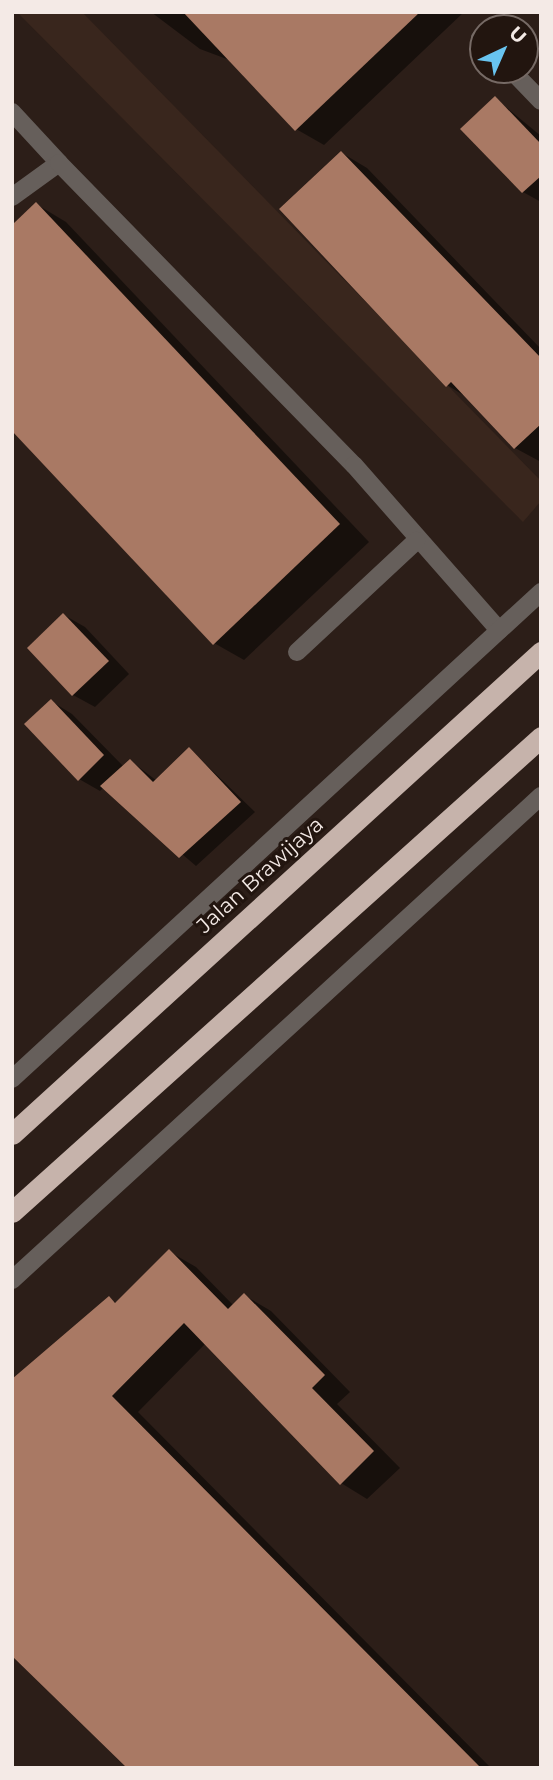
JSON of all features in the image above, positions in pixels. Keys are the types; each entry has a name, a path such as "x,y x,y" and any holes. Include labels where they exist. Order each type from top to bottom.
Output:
{"highway":[{"name":"Jalan Brawijaya","path":"12,1134 539,656"},
{"path":"12,1212 541,737"}],"street":[{"path":"525,84 541,101"},
{"path":"12,112 354,465 416,541 499,630"},
{"path":"12,197 59,163"},
{"path":"297,652 416,541"},
{"path":"12,1079 541,592"},
{"path":"12,1280 541,796"}],"shaded area":[{"path":"17,12 82,12 541,481 541,501 523,522"}],"building":[{"path":"183,12 420,12 295,131"},
{"path":"495,96 541,144 541,176 522,193 460,129"},
{"path":"341,151 541,358 541,424 514,449 451,382 446,387 279,209"},
{"path":"36,202 340,524 213,645 12,431 12,225"},
{"path":"63,613 109,661 72,696 27,648"},
{"path":"51,699 104,755 78,781 24,724"},
{"path":"189,747 241,802 179,858 100,786 130,759 153,782"},
{"path":"169,1249 228,1309 244,1293 325,1375 312,1388 374,1451 340,1485 184,1323 112,1396 481,1768 127,1768 12,1656 12,1379 109,1296 115,1303"}]}
